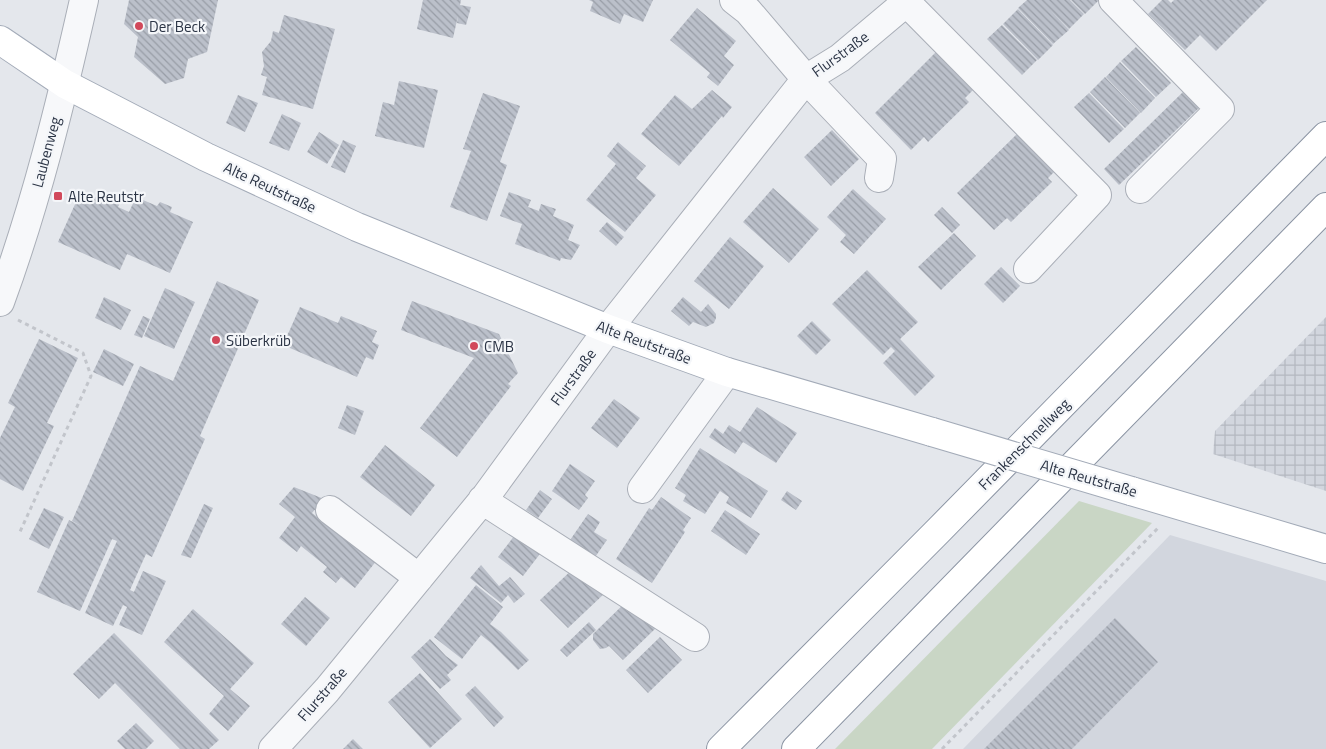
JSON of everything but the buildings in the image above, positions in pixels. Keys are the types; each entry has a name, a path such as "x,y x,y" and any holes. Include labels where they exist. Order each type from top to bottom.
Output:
{"main road":[{"name":"Alte Reutstraße","path":"0,40 65,84 206,156 357,227 608,330 727,372 1326,549"},
{"name":"Frankenschnellweg","path":"721,749 1326,136"},
{"path":"796,749 1326,206"}],"street":[{"name":"Laubenweg","path":"8,311 36,190 65,84 84,0"},
{"path":"734,0 748,12 806,79 882,159 879,178"},
{"path":"1113,0 1220,109 1140,189"},
{"path":"907,1 1096,195 1028,269"},
{"name":"Flurstraße","path":"273,749 327,690 482,500 608,330 806,79 840,58 907,1"},
{"path":"642,489 727,372"},
{"path":"482,500 695,636"},
{"path":"330,510 419,578"}],"path":[{"path":"8,311 83,353 91,376 18,534"},
{"path":"942,749 1159,527 1184,507"}],"shaded area":[{"path":"1326,317 1326,491 1213,454 1215,431"},
{"path":"1170,535 1326,581 1326,749 963,749"}],"green space":[{"path":"1079,501 1152,523 932,749 835,749"}],"place":[{"name":"Der Beck","path":"139,26"},
{"name":"Alte Reutstr","path":"58,196"},
{"name":"Süberkrüb","path":"216,340"},
{"name":"CMB","path":"474,346"}]}
